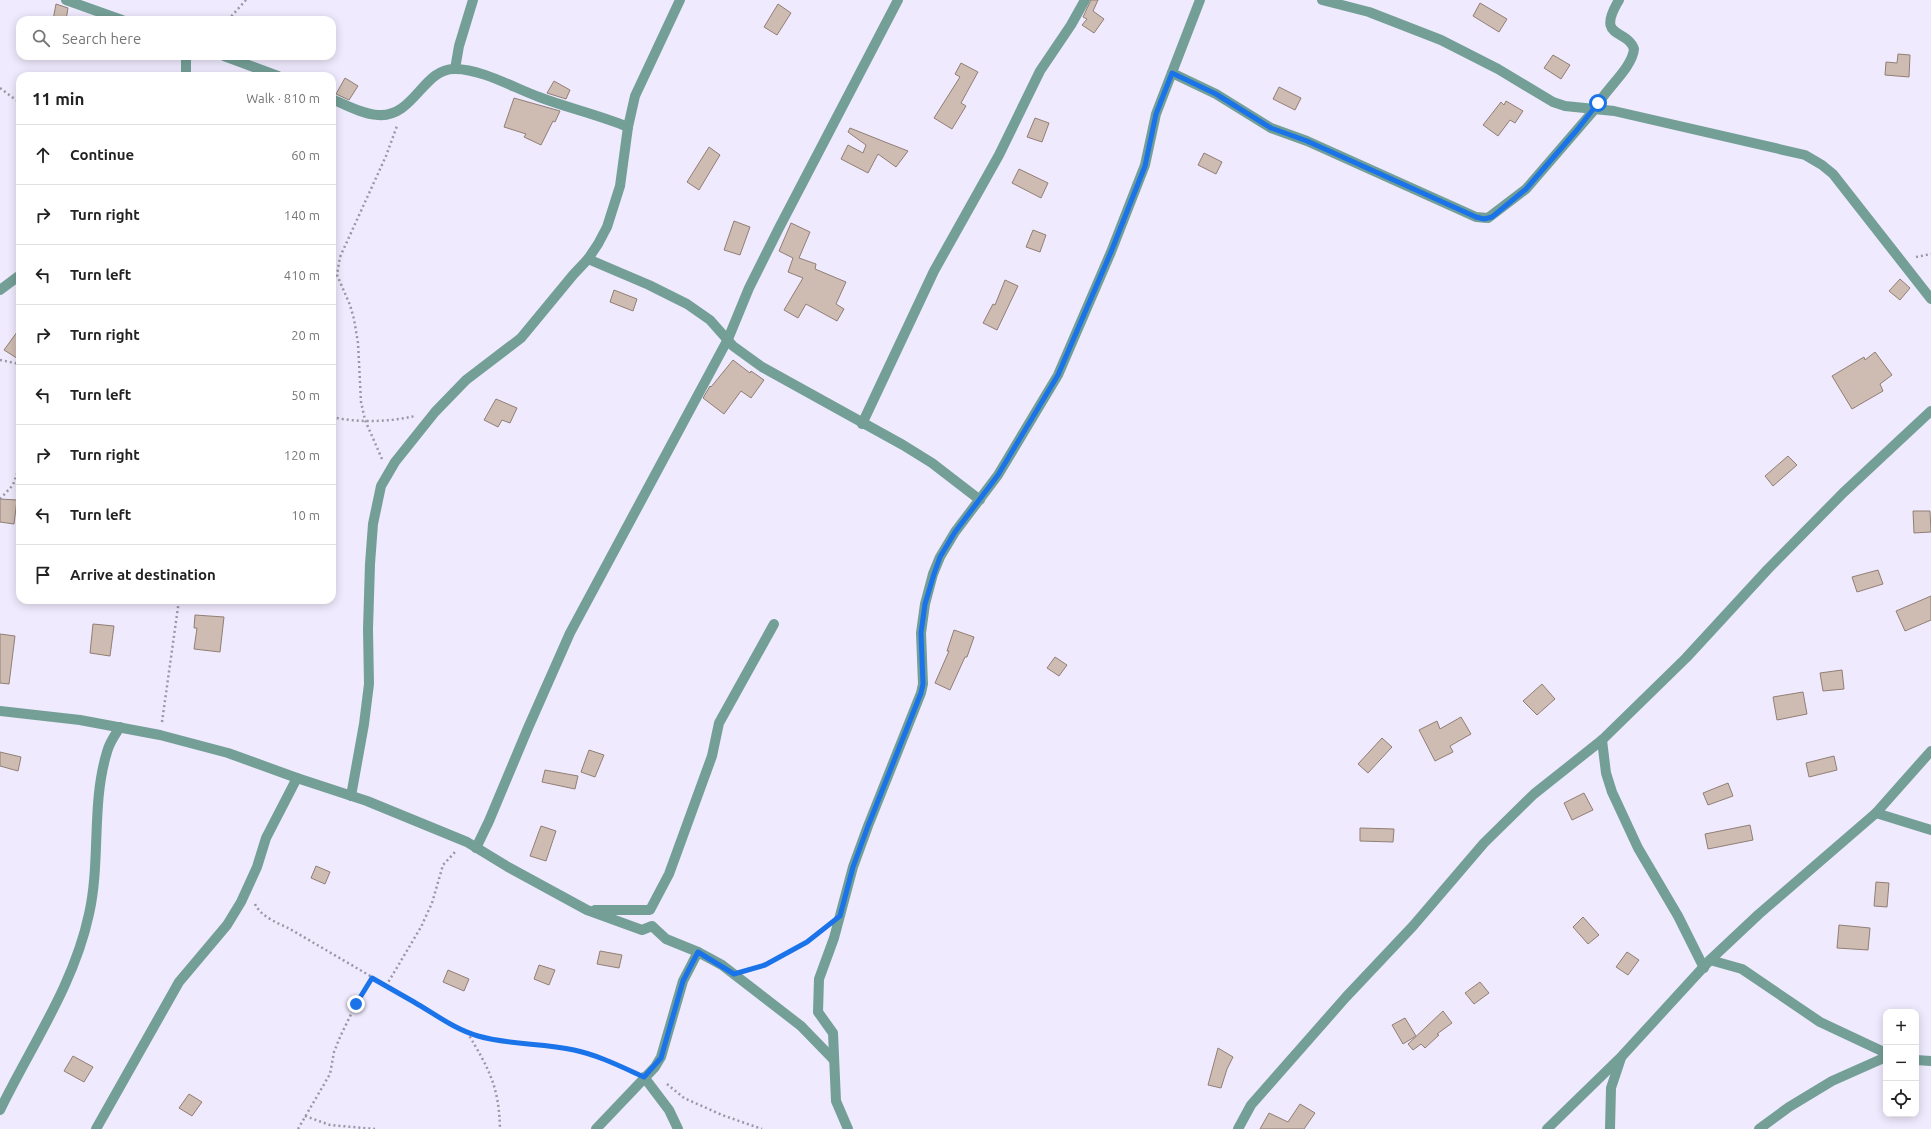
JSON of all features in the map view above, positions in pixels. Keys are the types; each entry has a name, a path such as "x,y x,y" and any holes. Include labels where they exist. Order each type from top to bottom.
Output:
{"street":[{"path":"66,0 112,16"},
{"path":"455,69 459,46 473,0"},
{"path":"351,796 364,724 369,684 368,630 374,524 381,486 388,473 435,412 466,380 520,338 573,274 588,259 607,227 616,200 624,170 628,127 634,96 680,0"},
{"path":"476,848 570,633 728,339 765,254 898,0"},
{"path":"862,424 934,271 999,154 1040,70 1071,25 1085,0"},
{"path":"848,1129 836,1101 833,1033 818,1012 817,1002 820,979 840,916 853,867 921,693 923,664 921,633 925,604 934,574 940,557 955,532 980,500 1002,468 1058,375 1111,252 1145,166 1156,114 1200,0"},
{"path":"1322,0 1369,12 1441,40 1498,69 1553,102 1576,109 1614,111 1728,136 1813,159 1832,174 1931,300"},
{"path":"1172,73 1216,94 1271,128 1307,141 1476,217 1484,219 1492,217 1526,189 1595,109 1601,98 1631,60 1634,54 1632,43 1615,33 1611,27 1611,15 1619,0"},
{"path":"186,60 186,72"},
{"path":"235,60 267,72"},
{"path":"336,101 377,116 388,115 402,110 431,80 440,73 455,69 485,76 540,98 591,113 628,127"},
{"path":"588,259 649,285 687,304 710,320 737,350 762,367 862,424 903,445 932,463 980,500"},
{"path":"0,290 16,278"},
{"path":"1238,1129 1251,1105 1346,997 1413,926 1484,843 1534,794 1602,740 1686,658 1768,569 1822,515 1931,411"},
{"path":"587,910 650,910 656,902 669,874 712,756 719,723 774,624"},
{"path":"0,711 80,720 120,727 160,735 228,753 351,796 466,842 508,867 587,910 642,930 652,926 666,939 698,952 734,974 801,1026 834,1060"},
{"path":"0,1110 25,1060 48,1021 76,959 89,916 96,878 99,796 107,751 120,727"},
{"path":"1602,740 1606,773 1612,792 1638,848 1707,964"},
{"path":"1546,1129 1622,1056 1707,964 1759,914 1876,813 1931,751"},
{"path":"96,1129 179,982 227,924 241,902 251,880 266,838 297,778"},
{"path":"1876,813 1931,830"},
{"path":"596,1129 648,1074 661,1058 683,981 698,952"},
{"path":"1707,964 1742,969 1820,1022 1883,1052"},
{"path":"1610,1129 1611,1088 1622,1056"},
{"path":"1759,1129 1832,1081 1883,1058"},
{"path":"1919,1060 1931,1061"},
{"path":"648,1074 678,1129"}],"path":[{"path":"232,16 246,0"},
{"path":"0,88 16,100"},
{"path":"388,473 365,420 361,402 358,342 354,319 350,305 337,275 337,271 340,257 386,156 402,110"},
{"path":"0,360 16,363"},
{"path":"336,417 365,420 401,419 435,412"},
{"path":"0,499 13,485 16,476"},
{"path":"160,735 165,711 178,604"},
{"path":"386,986 432,903 443,865 466,842"},
{"path":"251,880 253,899 256,907 262,913 446,1023 467,1032 503,1043 534,1044 574,1050 648,1074 684,1098 722,1115 762,1129"},
{"path":"734,974 765,965 807,942 840,916"},
{"path":"298,1129 330,1074 334,1052 340,1037 356,1004 372,978"},
{"path":"467,1032 486,1064 494,1083 499,1105 500,1129"},
{"path":"305,1116 330,1126 375,1129"}],"building":[{"path":"1091,0 1098,0 1093,11 1104,19 1094,33 1082,25 1087,19 1083,17"},
{"path":"1480,3 1507,19 1499,32 1473,16"},
{"path":"56,4 68,8 67,16 54,16"},
{"path":"778,4 791,13 777,35 764,27"},
{"path":"1898,54 1910,55 1909,77 1885,75 1886,62 1897,63"},
{"path":"1553,55 1570,65 1561,79 1544,68"},
{"path":"961,63 978,72 961,103 966,106 952,129 934,118 960,77 955,74"},
{"path":"345,78 358,86 349,100 336,94"},
{"path":"554,81 570,90 566,99 547,93"},
{"path":"1279,87 1301,98 1295,110 1273,99"},
{"path":"514,98 560,111 555,122 553,121 541,145 524,137 526,134 504,127"},
{"path":"1506,101 1523,111 1515,123 1510,120 1498,136 1483,125 1501,102 1504,105"},
{"path":"1035,118 1049,123 1042,142 1027,137"},
{"path":"850,128 908,151 896,167 878,154 868,173 841,159 848,145 863,153 866,145 848,132"},
{"path":"709,147 720,155 699,190 687,182"},
{"path":"1204,153 1222,162 1216,174 1198,165"},
{"path":"1019,169 1048,183 1041,198 1012,183"},
{"path":"734,221 750,227 740,255 724,250"},
{"path":"791,223 810,232 799,258 816,264 815,269 846,282 836,304 844,309 837,321 806,304 798,318 784,310 803,278 788,272 793,258 779,251"},
{"path":"1033,230 1046,235 1040,252 1026,247"},
{"path":"1900,279 1910,288 1900,300 1889,291"},
{"path":"1005,280 1018,286 997,330 983,323 993,304 995,305"},
{"path":"614,290 637,299 633,311 610,302"},
{"path":"16,334 16,358 4,350"},
{"path":"1875,352 1892,375 1880,384 1883,391 1852,409 1832,376 1864,357 1865,360"},
{"path":"733,360 750,373 751,371 764,380 751,398 741,391 724,414 703,398 710,386 711,387"},
{"path":"496,399 517,408 510,423 502,420 498,427 484,420"},
{"path":"1788,456 1797,465 1773,486 1765,476"},
{"path":"0,499 16,500 14,524 0,522"},
{"path":"1913,511 1930,511 1931,532 1914,533"},
{"path":"1878,570 1883,584 1857,592 1852,577"},
{"path":"1931,596 1931,620 1905,631 1896,611"},
{"path":"195,615 224,617 220,652 194,649 197,628 194,628"},
{"path":"93,624 114,626 110,656 90,653"},
{"path":"954,630 974,637 967,657 965,657 950,690 935,683 949,651 947,651"},
{"path":"0,634 15,636 9,684 0,683"},
{"path":"1055,657 1067,665 1059,676 1047,668"},
{"path":"1842,670 1844,689 1823,691 1820,673"},
{"path":"1542,684 1555,699 1537,715 1523,701"},
{"path":"1803,692 1807,714 1777,720 1773,697"},
{"path":"1461,717 1471,734 1450,746 1453,752 1435,761 1419,730 1437,721 1440,729"},
{"path":"1382,738 1392,747 1368,773 1358,764"},
{"path":"589,750 604,755 595,777 581,772"},
{"path":"0,752 21,757 18,771 0,766"},
{"path":"1834,756 1837,770 1809,777 1806,763"},
{"path":"545,770 578,776 575,789 542,782"},
{"path":"1728,783 1733,796 1708,805 1703,793"},
{"path":"1584,793 1593,810 1572,820 1564,803"},
{"path":"1750,825 1753,840 1708,849 1705,834"},
{"path":"541,826 556,831 546,861 530,856"},
{"path":"1360,828 1394,829 1393,842 1360,841"},
{"path":"316,866 330,872 325,884 311,878"},
{"path":"1876,882 1889,883 1887,907 1874,906"},
{"path":"1583,917 1599,935 1588,944 1573,927"},
{"path":"1839,925 1870,928 1868,950 1837,948"},
{"path":"600,951 622,955 619,968 597,964"},
{"path":"1627,952 1639,960 1628,975 1616,967"},
{"path":"539,965 555,970 549,985 534,979"},
{"path":"448,970 469,979 464,991 443,982"},
{"path":"1480,982 1489,993 1474,1004 1465,993"},
{"path":"1443,1011 1452,1023 1437,1034 1439,1035 1425,1048 1421,1044 1413,1050 1408,1044"},
{"path":"1405,1018 1416,1036 1403,1044 1392,1025"},
{"path":"1218,1048 1233,1057 1227,1069 1221,1088 1208,1085"},
{"path":"73,1056 93,1067 84,1082 64,1071"},
{"path":"189,1094 202,1102 192,1116 179,1108"},
{"path":"1300,1104 1315,1113 1304,1129 1260,1129 1269,1113 1288,1122"}],"route":[{"path":"356,1004 372,978 415,1002 446,1023 476,1036 503,1043 534,1044 574,1050 603,1059 644,1077 655,1067 661,1058 683,981 698,952 722,965 734,974 765,965 807,942 840,916 853,867 868,826 918,704 923,684 921,633 925,604 940,557 955,532 998,475 1058,375 1111,252 1145,166 1156,114 1172,73 1216,94 1271,128 1307,141 1476,217 1484,219 1492,217 1526,189 1544,170 1595,109 1598,103"}]}
